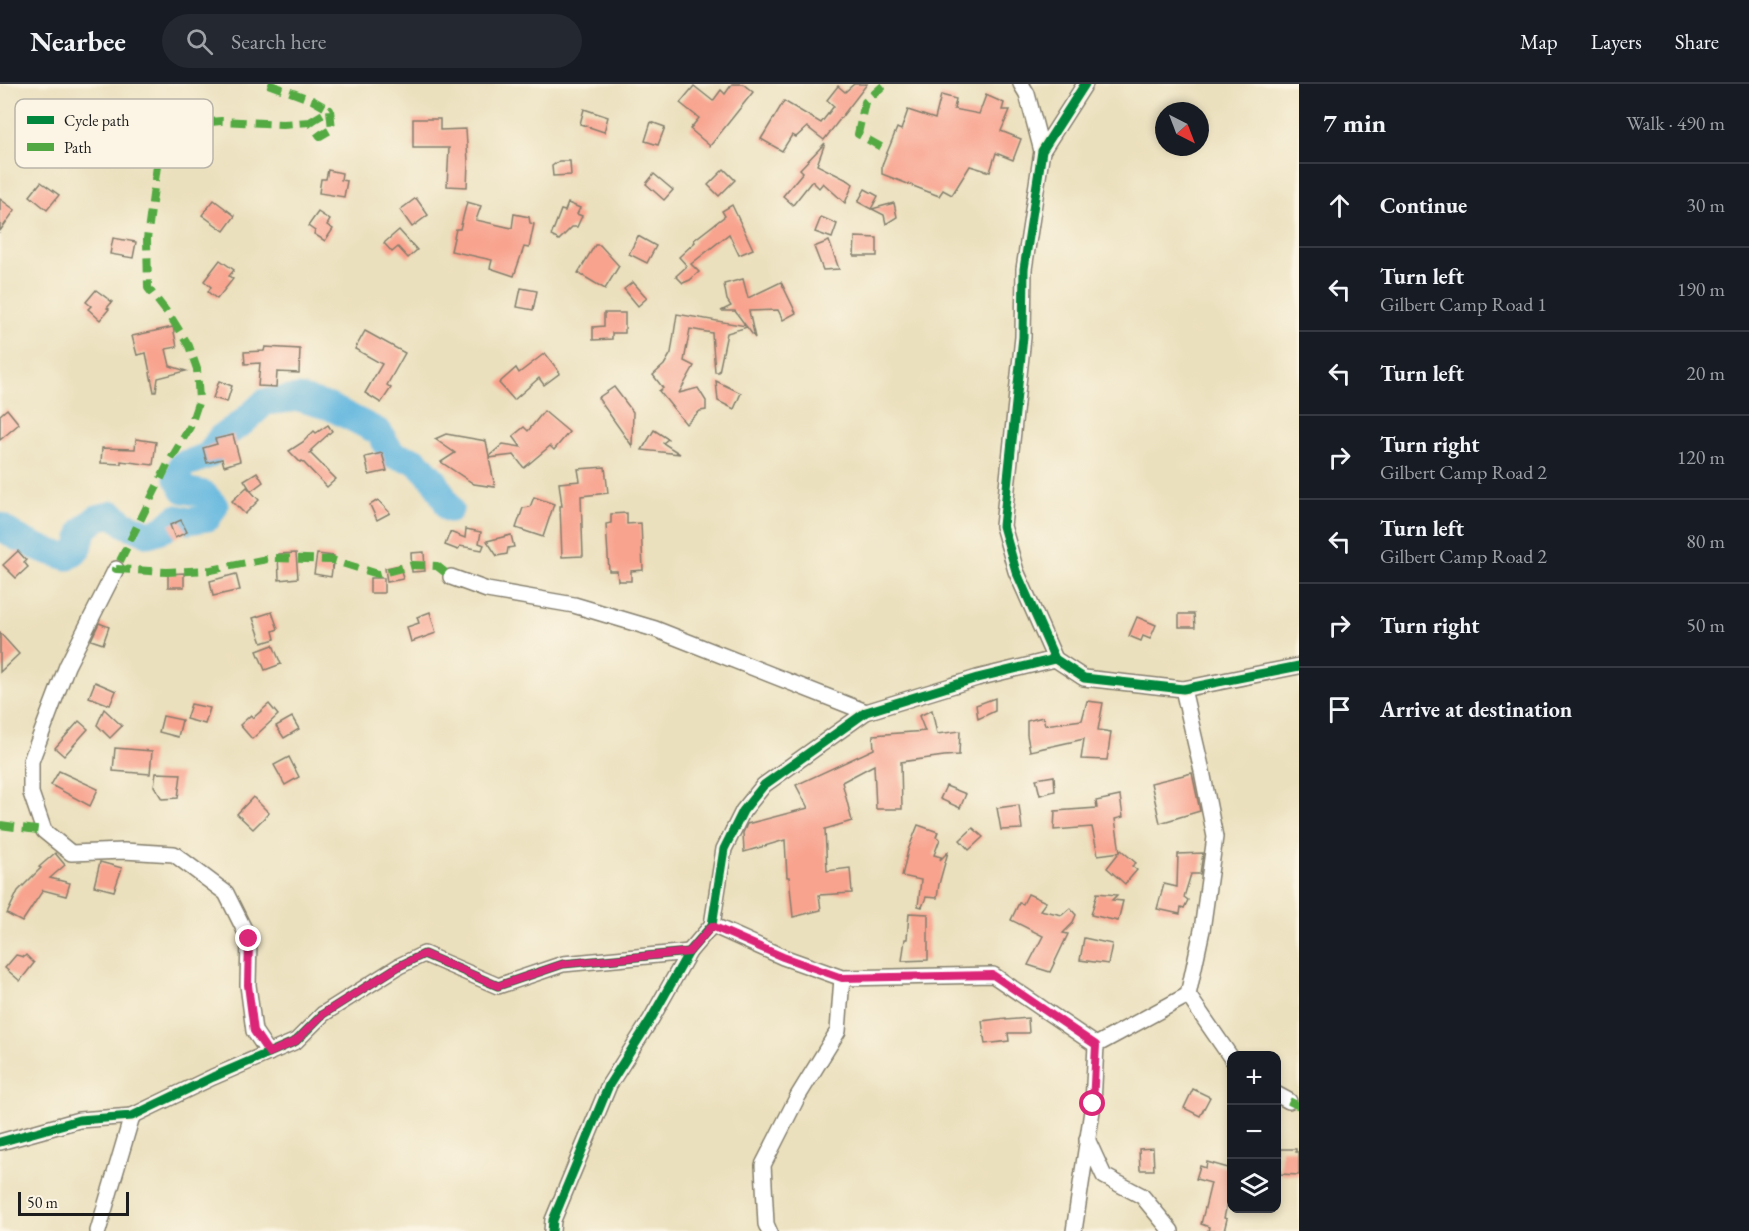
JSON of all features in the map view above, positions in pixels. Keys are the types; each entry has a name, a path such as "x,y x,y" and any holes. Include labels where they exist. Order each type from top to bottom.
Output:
{"street":[{"path":"1021,84 1027,94 1042,152 1024,269 1023,337 1003,526 1016,571 1055,659 1084,678 1183,689 1299,666"},
{"path":"1042,152 1085,84"},
{"path":"116,569 63,676 31,761 31,793 44,831 71,853 124,851 174,854 226,893 249,939 248,985 254,1031 269,1053"},
{"path":"451,577 487,590 574,605 655,628 866,712"},
{"path":"552,1231 553,1220 609,1084 651,1019 689,952 712,926 724,849 743,811 764,785 866,712 977,678 1055,659"},
{"path":"1183,689 1215,837 1202,930 1188,995 1227,1052"},
{"path":"712,926 783,957 842,978 993,975 1096,1045"},
{"path":"0,1142 78,1120 132,1116 296,1041 323,1014 399,966 424,954 498,986 563,964 689,952"},
{"path":"769,1231 766,1224 763,1165 798,1096 838,1031 842,978"},
{"path":"1096,1045 1188,995"},
{"path":"1074,1231 1093,1104 1096,1045"},
{"path":"99,1231 132,1116"},
{"path":"1087,1139 1104,1176 1142,1196 1171,1231"}],"building":[{"path":"732,84 743,84 753,92 710,146 690,129 699,118 680,103 694,86 713,101 721,90 725,94"},
{"path":"854,84 867,84 824,140 807,127 796,137 792,135 782,151 761,139 784,101 821,123 834,106 827,100 838,86 845,92"},
{"path":"941,95 956,99 954,109 979,114 986,95 1004,103 1002,110 1010,110 1001,131 1021,139 1013,160 996,153 990,172 970,166 952,195 943,190 939,196 882,174 882,165 897,128 901,130 908,110 935,119"},
{"path":"584,109 608,117 604,132 580,124"},
{"path":"413,119 440,119 440,130 466,129 467,187 447,186 449,148 413,148"},
{"path":"651,122 665,127 658,145 645,141"},
{"path":"825,143 817,165 853,184 845,203 823,183 819,188 812,181 793,205 783,196 803,172 800,169"},
{"path":"559,161 570,161 571,175 553,176 552,166"},
{"path":"724,169 735,180 719,196 708,185"},
{"path":"328,170 342,173 341,180 347,181 344,197 319,193 321,179 326,179"},
{"path":"654,174 673,190 664,200 646,184"},
{"path":"41,182 59,195 47,210 30,196"},
{"path":"865,189 878,196 871,209 858,202"},
{"path":"416,198 428,215 412,227 400,210"},
{"path":"0,199 15,210 0,231"},
{"path":"214,200 235,216 224,231 202,215"},
{"path":"467,202 481,206 476,220 512,228 514,214 529,217 530,223 534,224 529,248 524,247 514,276 490,268 492,260 451,251 456,229 460,229"},
{"path":"568,203 580,208 577,214 582,216 577,227 572,227 559,240 551,236 561,210 565,211"},
{"path":"894,203 897,217 886,224 884,215 872,209"},
{"path":"732,205 753,249 739,255 729,234 691,264 699,272 683,283 676,276 687,266 679,257 695,242 694,240 725,216 722,211"},
{"path":"318,212 330,220 327,225 333,229 325,241 314,234 315,231 308,226"},
{"path":"821,217 837,224 832,238 815,232"},
{"path":"399,230 417,250 408,258 398,247 392,252 384,243"},
{"path":"638,236 656,246 647,263 629,254"},
{"path":"855,237 877,238 877,256 854,256"},
{"path":"113,238 136,242 133,258 110,254"},
{"path":"829,241 839,269 823,270 814,247"},
{"path":"595,245 600,245 619,266 605,289 578,273"},
{"path":"220,260 234,270 229,276 233,279 217,299 208,292 211,287 204,281"},
{"path":"743,279 748,298 781,282 796,313 783,320 778,310 749,311 755,338 747,327 727,333 719,372 715,372 712,333 690,329 684,361 694,366 679,393 698,388 706,401 706,410 700,411 686,424 659,391 663,388 653,375 664,365 671,353 677,314 746,326 735,311 721,311 731,306 727,300 724,284"},
{"path":"633,282 647,298 638,306 624,289"},
{"path":"521,288 537,291 533,310 517,307"},
{"path":"96,290 112,302 100,320 88,309 91,306 86,302"},
{"path":"604,313 625,313 625,333 612,333 612,339 593,340 593,327 604,326"},
{"path":"173,327 177,347 166,349 170,366 186,371 158,378 156,392 154,392 146,353 137,355 132,336"},
{"path":"365,331 405,353 387,385 391,388 381,403 365,393 382,364 355,349"},
{"path":"265,347 300,349 299,373 277,372 276,387 258,386 260,363 245,364 244,352 264,351"},
{"path":"545,353 560,373 544,385 539,378 514,400 499,383 516,368 519,373"},
{"path":"219,381 232,386 227,402 213,398"},
{"path":"716,381 741,393 734,409 718,401"},
{"path":"614,387 633,412 632,446 598,398"},
{"path":"7,409 19,424 0,440 0,415"},
{"path":"544,411 569,432 554,450 550,446 524,468 514,455 489,458 495,487 474,484 441,462 455,453 435,439 446,434 486,441 489,456 503,444 521,447 513,436 524,427 528,431"},
{"path":"328,425 332,431 310,453 336,479 327,487 289,451 314,431 316,433"},
{"path":"654,430 668,439 663,443 680,454 642,450"},
{"path":"233,435 240,461 224,466 222,459 207,463 203,448 217,444 215,439"},
{"path":"136,439 156,442 153,465 121,461 121,464 101,463 102,448 135,449"},
{"path":"382,453 387,471 369,475 365,457"},
{"path":"605,467 608,493 581,496 583,556 562,557 560,506 562,506 559,483 580,481 578,469"},
{"path":"257,472 263,482 251,491 244,480"},
{"path":"247,487 259,500 245,514 232,501"},
{"path":"534,497 554,504 543,537 516,528 523,508 530,507"},
{"path":"378,500 390,513 377,520 370,505"},
{"path":"627,513 627,524 641,523 643,570 631,571 631,581 618,581 617,571 609,571 606,524 611,523 611,514"},
{"path":"181,520 187,532 175,538 170,525"},
{"path":"466,529 481,532 479,543 484,545 482,550 460,546 458,550 445,545 450,532 465,538"},
{"path":"511,535 514,547 508,548 507,554 497,556 487,541"},
{"path":"18,551 26,560 24,562 28,567 16,578 3,565"},
{"path":"424,552 425,571 412,572 411,553"},
{"path":"296,553 298,578 279,580 278,554"},
{"path":"317,554 334,556 331,577 314,574"},
{"path":"400,565 403,579 387,582 385,568"},
{"path":"184,573 184,587 168,587 168,574"},
{"path":"236,574 240,590 213,596 210,581"},
{"path":"370,578 384,578 384,593 370,593"},
{"path":"272,612 278,629 273,631 275,639 262,643 253,618"},
{"path":"430,612 436,633 411,642 407,627 419,623 417,617"},
{"path":"1179,614 1194,614 1195,627 1179,627"},
{"path":"1137,617 1156,625 1150,639 1143,636 1141,641 1129,636"},
{"path":"99,623 109,627 103,644 91,640"},
{"path":"0,633 19,654 0,672"},
{"path":"273,645 281,664 265,670 257,651"},
{"path":"95,682 116,691 110,705 89,697"},
{"path":"995,698 995,711 978,719 976,705"},
{"path":"1087,701 1103,703 1098,730 1111,732 1107,760 1081,759 1084,739 1030,751 1027,721 1043,717 1045,725 1082,720"},
{"path":"191,704 210,708 205,724 186,719"},
{"path":"269,704 278,715 252,739 240,725 251,715 253,718"},
{"path":"104,709 122,726 110,738 97,725"},
{"path":"932,710 937,734 960,731 959,755 901,762 902,809 876,809 874,765 842,782 852,821 825,829 827,871 850,868 852,893 819,895 821,910 793,917 789,877 787,877 785,840 744,852 743,833 747,824 808,808 796,785 874,749 873,735 925,731 919,716"},
{"path":"163,716 182,720 178,737 159,732"},
{"path":"292,717 299,729 284,738 276,726"},
{"path":"79,721 88,729 64,756 55,748"},
{"path":"115,748 152,751 150,774 113,771"},
{"path":"289,757 299,777 285,785 274,765"},
{"path":"59,771 98,789 90,806 51,785"},
{"path":"156,773 181,774 178,798 162,799 154,786"},
{"path":"1192,773 1200,811 1160,823 1151,783"},
{"path":"1054,776 1055,791 1040,795 1036,779"},
{"path":"946,786 966,794 960,808 940,799"},
{"path":"1120,796 1123,817 1115,819 1120,852 1098,855 1092,827 1054,830 1055,811 1097,808 1096,801"},
{"path":"253,797 269,813 253,829 237,814"},
{"path":"1019,805 1022,829 1001,830 997,808"},
{"path":"918,825 938,832 936,837 940,839 934,855 941,857 940,860 948,852 937,898 926,897 922,907 918,906 921,880 902,876 908,850"},
{"path":"973,828 983,837 969,850 960,840"},
{"path":"1121,850 1136,863 1132,866 1137,870 1125,884 1107,868"},
{"path":"55,853 65,865 50,878 70,883 66,896 43,890 22,922 7,914 18,891"},
{"path":"1203,853 1200,874 1191,874 1184,897 1188,900 1184,908 1181,907 1180,914 1157,909 1164,884 1177,887 1178,854"},
{"path":"100,862 122,868 114,891 94,886"},
{"path":"1097,893 1117,895 1112,900 1123,901 1118,921 1091,915"},
{"path":"1028,894 1046,902 1040,910 1062,915 1070,908 1076,915 1072,924 1063,933 1068,934 1050,972 1028,965 1043,936 1011,920 1019,903 1023,904"},
{"path":"909,913 928,914 928,960 902,961"},
{"path":"1084,938 1112,944 1108,964 1080,960"},
{"path":"16,955 24,957 26,955 34,963 20,981 5,968"},
{"path":"1006,1018 1006,1020 1028,1018 1029,1033 1008,1033 1009,1041 985,1044 982,1021"},
{"path":"1193,1089 1210,1097 1200,1116 1184,1108"},
{"path":"1153,1148 1154,1170 1140,1170 1139,1149"},
{"path":"1281,1149 1296,1149 1296,1152 1299,1152 1299,1175 1281,1174"},
{"path":"1207,1162 1227,1168 1227,1205 1224,1218 1227,1219 1224,1231 1208,1231 1209,1227 1201,1224 1211,1183 1196,1179 1200,1166 1206,1168"}],"waterway":[{"path":"0,526 32,545 68,557 79,548 83,530 97,518 113,514 125,524 149,534 164,529 176,518 189,521 208,518 215,506 204,494 184,490 177,478 182,464 209,455 220,438 242,423 265,402 299,398 330,407 379,432 393,455 416,461 435,481 450,509"}],"marked path":[{"path":"268,84 312,100 330,110"},
{"path":"881,147 858,134 865,102 885,84"},
{"path":"330,110 332,129 320,136 310,122 330,110"},
{"path":"213,122 283,124 310,122"},
{"path":"157,168 147,239 148,288 189,346 197,369 199,400 190,427 168,464 116,569 167,572 211,570 272,558 332,560 378,574 413,565 437,566 451,577"},
{"path":"0,825 44,831"},
{"path":"1289,1101 1299,1106"}],"cycle path":[{"path":"1085,84 1042,151 1024,269 1023,337 1003,526 1016,571 1055,659 1084,678 1183,689 1299,666"},
{"path":"552,1231 553,1220 609,1085 651,1019 689,952 712,925 724,849 743,811 764,785 866,712 977,678 1055,659"},
{"path":"0,1142 79,1120 132,1116 296,1041 323,1014 399,966 424,954 498,986 563,964 689,952"}],"route":[{"path":"249,939 248,985 254,1031 269,1053 296,1041 323,1014 399,966 424,954 498,986 563,964 689,952 712,926 783,957 842,978 993,975 1096,1045 1093,1104"}]}
